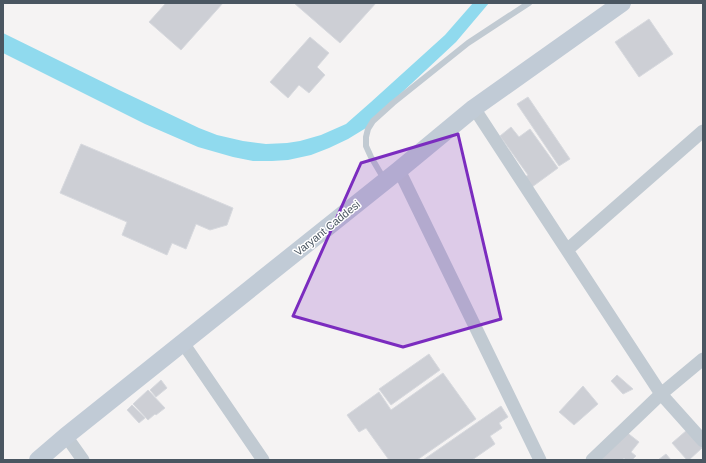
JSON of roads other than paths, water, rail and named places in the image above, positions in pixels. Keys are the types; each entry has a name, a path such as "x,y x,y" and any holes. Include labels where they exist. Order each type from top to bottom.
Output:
{"street":[{"name":"Varyant Caddesi","path":"38,460 392,176 474,108 622,3"},
{"path":"474,108 661,394 703,441"},
{"path":"567,250 703,131"},
{"path":"392,176 540,460"},
{"path":"183,343 263,460"},
{"path":"592,460 661,394 703,359"},
{"path":"66,436 83,460"}],"lane":[{"path":"392,176 371,157 366,146 368,129 373,121 468,43 529,3"}],"water":[{"path":"473,3 489,3 456,42 381,112 366,128 329,148 311,155 288,160 253,161 198,147 145,124 3,53 3,33 119,90 217,135 243,141 266,144 287,143 321,135 346,124 445,35"}]}
